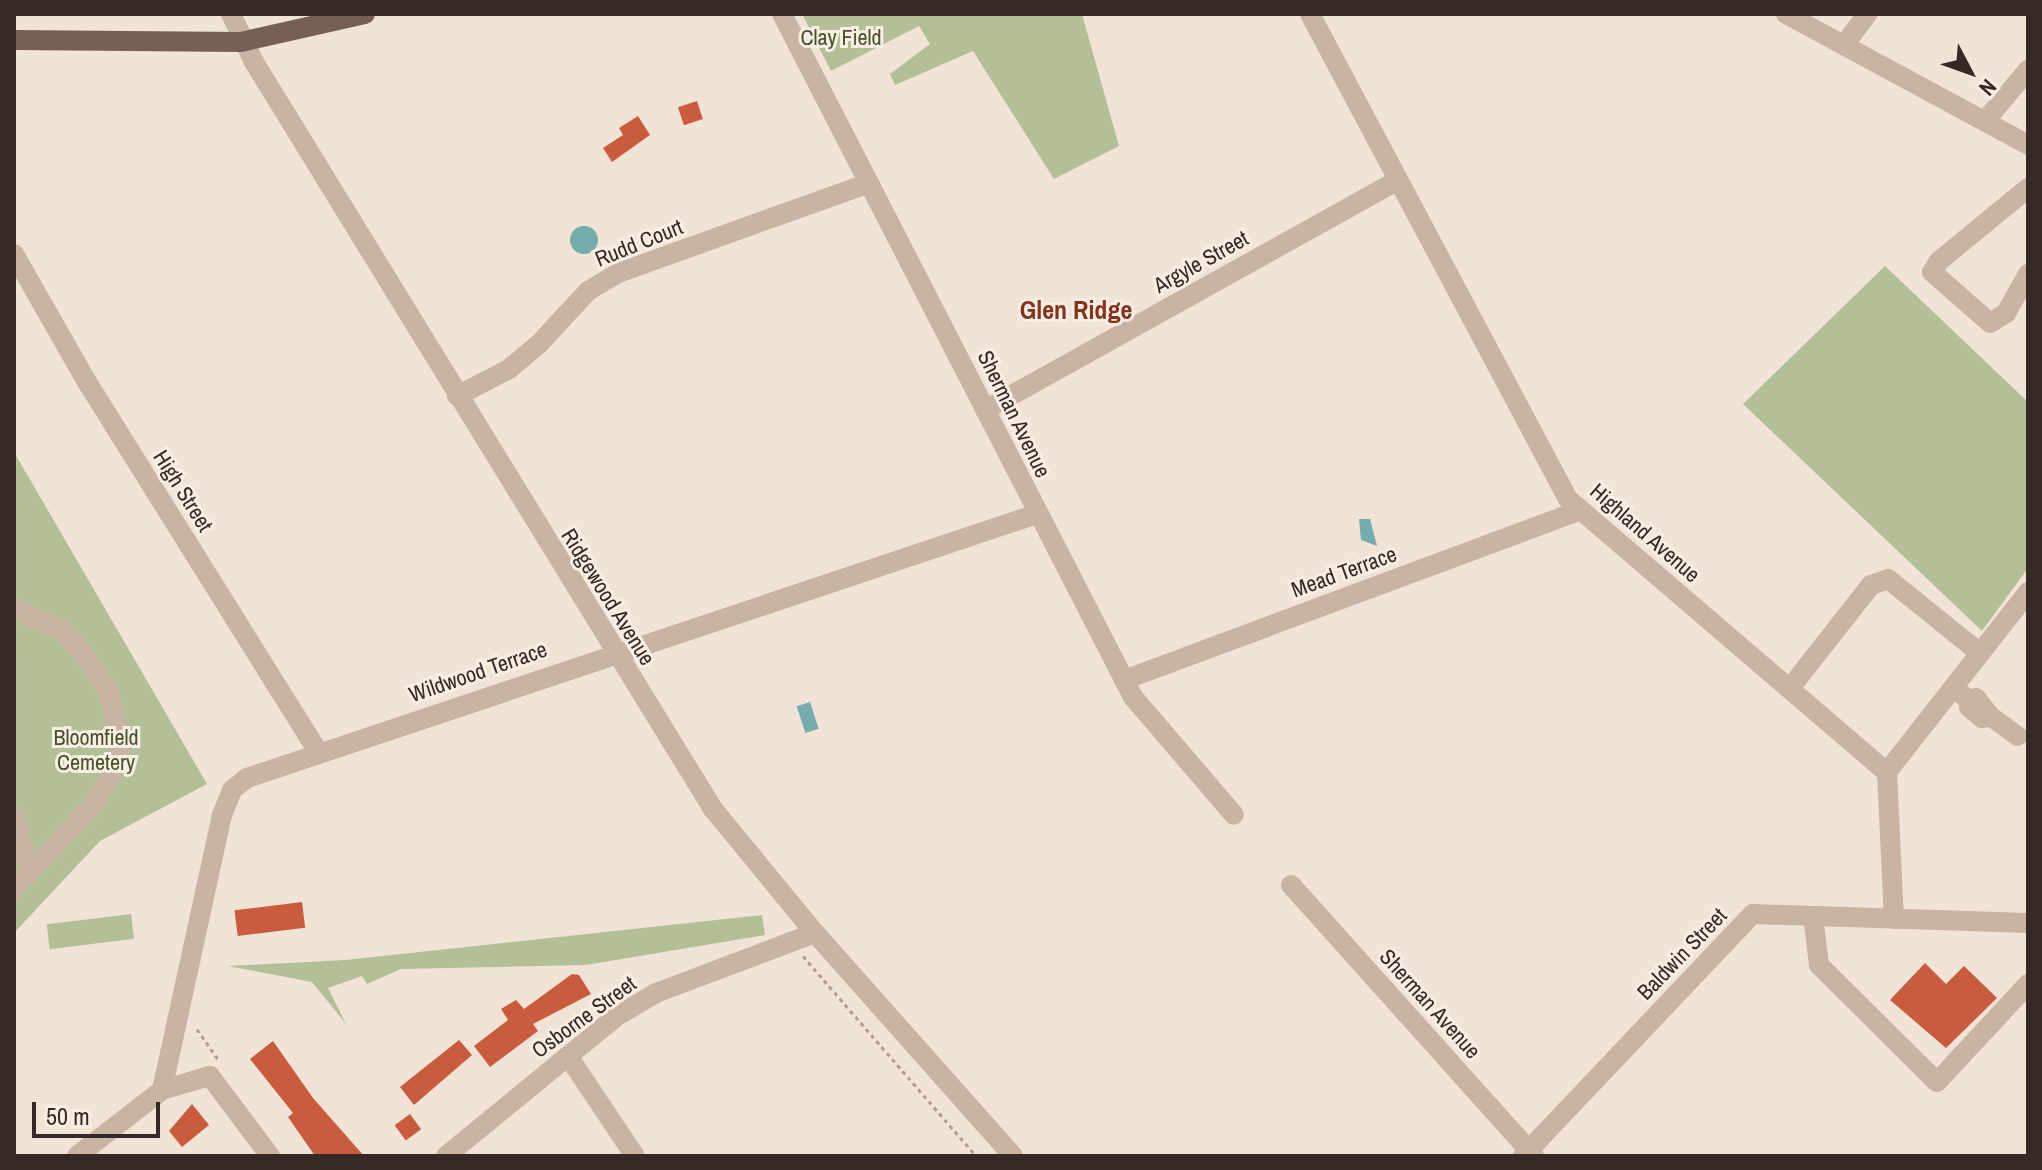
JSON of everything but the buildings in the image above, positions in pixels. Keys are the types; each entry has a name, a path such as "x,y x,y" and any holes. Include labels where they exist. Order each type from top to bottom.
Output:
{"main road":[{"path":"14,40 241,42 365,14"}],"street":[{"name":"Ridgewood Avenue","path":"231,14 241,42 614,652 748,854 1013,1156"},
{"name":"Sherman Avenue","path":"782,14 1124,680 1141,707 1234,815"},
{"name":"Highland Avenue","path":"1310,14 1568,499 1887,772"},
{"path":"1786,14 2028,145"},
{"path":"1844,45 1867,14"},
{"path":"1985,121 2028,70"},
{"name":"Argyle Street","path":"985,410 1398,180"},
{"name":"Rudd Court","path":"457,396 509,369 588,291 618,273 869,183"},
{"path":"2028,188 1971,232 1932,272 1990,323 2006,313 2028,274"},
{"name":"High Street","path":"14,254 87,382 318,751"},
{"name":"Mead Terrace","path":"1124,680 1580,510"},
{"name":"Wildwood Terrace","path":"162,1090 222,815 232,790 247,778 318,751 614,652 1037,514"},
{"path":"1790,688 1871,585 1888,579 1980,653"},
{"path":"1894,919 1887,772 1961,694 1980,653 2028,592"},
{"path":"14,609 63,631 79,648 108,690 121,743 117,765 94,804 14,889"},
{"path":"1961,694 1982,718 1990,716 2018,736"},
{"path":"14,816 30,871"},
{"name":"Sherman Avenue","path":"1291,885 1528,1154"},
{"name":"Baldwin Street","path":"1528,1154 1753,914 2028,923"},
{"path":"1813,916 1819,965 1937,1082 2028,984"},
{"name":"Osborne Street","path":"446,1156 568,1056 656,993 810,927"},
{"path":"568,1056 635,1156"},
{"path":"77,1156 162,1090 210,1076 270,1156"}],"path":[{"path":"801,954 976,1156"}],"green space":[{"name":"Clay Field","path":"802,14 1082,14 1119,146 1054,179 973,51 895,85 890,74 930,44 919,26 831,71"},
{"path":"1885,266 2028,402 2028,568 1982,631 1743,404"},
{"name":"Bloomfield Cemetery","path":"14,452 207,784 100,841 14,933"},
{"path":"131,914 134,939 50,949 47,924"},
{"path":"762,915 765,935 586,965 401,969 367,984 362,976 328,988 346,1024 312,982 228,966 345,960"}],"water":[{"path":"584,226 594,230 598,240 594,250 584,254 574,250 570,240 574,230"},
{"path":"1359,519 1370,519 1377,546 1361,540"},
{"path":"810,702 819,729 805,733 797,706"}],"district":[{"name":"Glen Ridge","path":"1076,310"}]}
